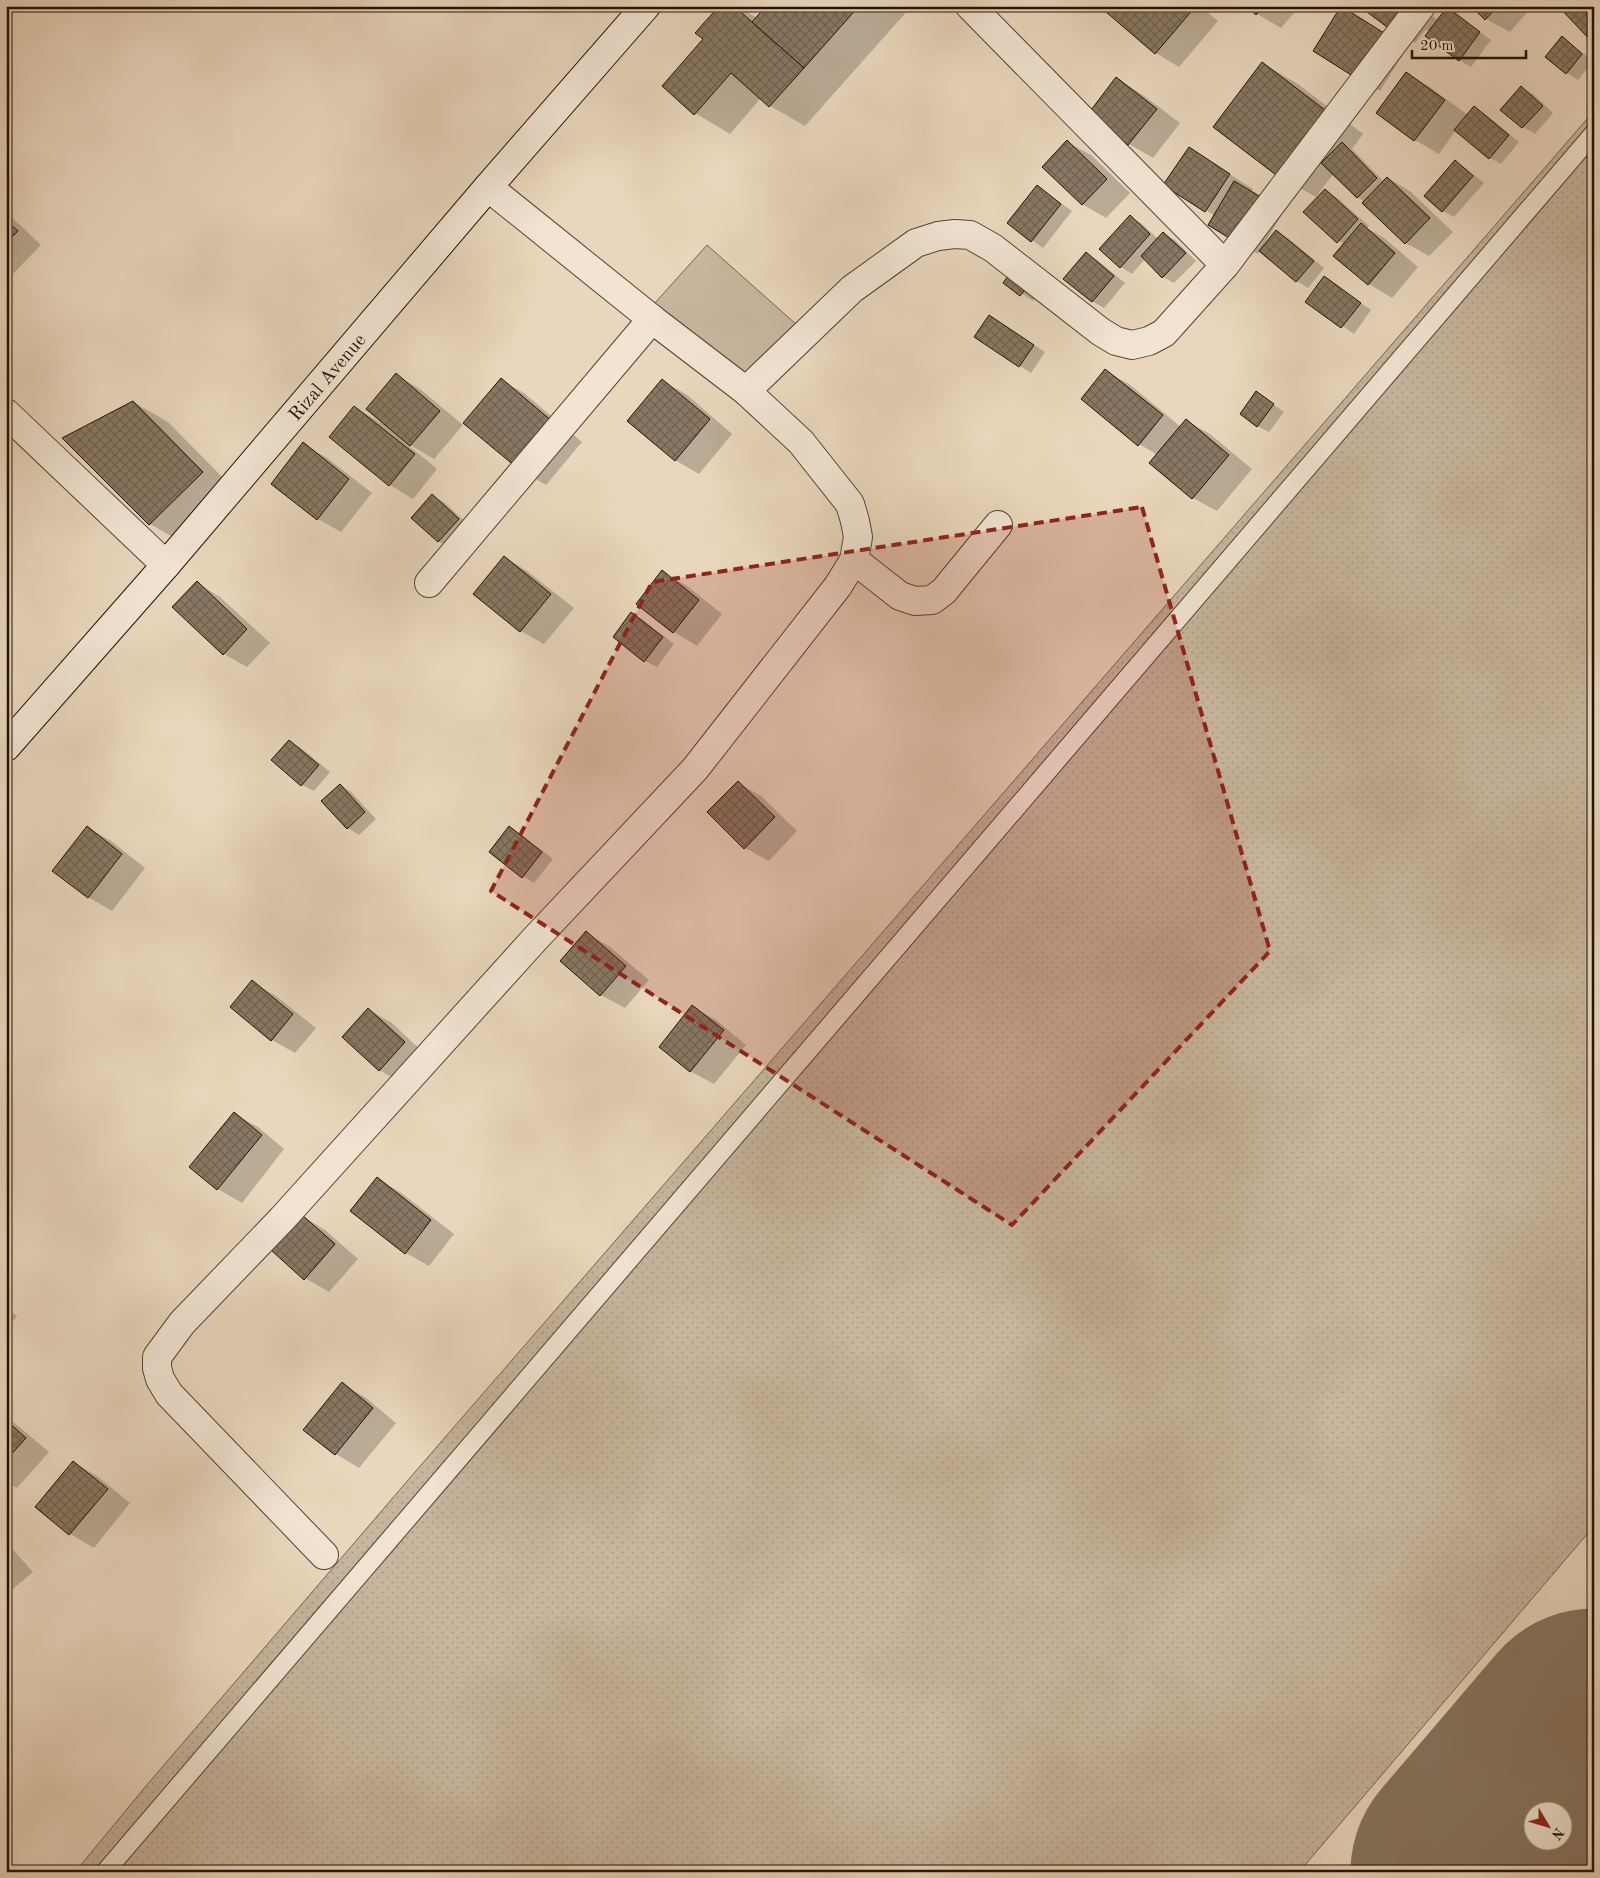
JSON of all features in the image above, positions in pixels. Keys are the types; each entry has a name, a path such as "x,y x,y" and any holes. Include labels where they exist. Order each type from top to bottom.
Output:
{"street":[{"name":"Rizal Avenue","path":"6,747 166,565 488,187 646,6"},
{"path":"970,6 1225,265"},
{"path":"746,391 852,289 916,243 938,236 970,235 993,248 1101,332 1116,341 1132,345 1149,341 1164,334 1225,265 1421,6"},
{"path":"324,1555 169,1394 156,1368 157,1357 182,1323 282,1219 534,940 696,769 838,586 854,560 858,537 850,504 801,442 746,391 652,319 488,187"},
{"path":"429,583 652,319"},
{"path":"6,413 166,565"},
{"path":"854,560 900,596 915,601 932,600 944,591 998,524"}],"lane":[{"path":"105,1872 1594,133"}],"highlighted area":[{"path":"1142,507 1270,951 1012,1225 491,891 652,582"}],"shaded area":[{"path":"1594,111 1594,1526 1299,1872 75,1872 146,1786 415,1472"},
{"path":"707,245 806,333 754,392 654,304"}],"building":[{"path":"719,6 734,6 804,68 769,107 731,73 694,115 662,86 703,39 695,33"},
{"path":"766,6 859,6 804,68 752,22"},
{"path":"1099,6 1194,6 1195,7 1155,54"},
{"path":"1246,6 1264,6 1256,15"},
{"path":"1341,6 1384,33 1356,78 1313,51"},
{"path":"1359,6 1410,6 1391,30"},
{"path":"1471,6 1498,6 1485,20"},
{"path":"1558,6 1594,6 1593,43"},
{"path":"1447,7 1480,32 1459,61 1425,36"},
{"path":"1562,36 1582,54 1566,74 1545,57"},
{"path":"1262,62 1329,113 1280,178 1213,127"},
{"path":"1406,72 1445,100 1414,141 1376,113"},
{"path":"1116,77 1157,109 1128,145 1088,114"},
{"path":"1521,86 1543,106 1522,128 1500,110"},
{"path":"1474,106 1509,135 1489,159 1454,130"},
{"path":"1067,140 1107,179 1082,205 1042,167"},
{"path":"1342,142 1377,178 1357,198 1321,163"},
{"path":"1189,147 1230,174 1205,212 1163,185"},
{"path":"1455,160 1473,176 1442,212 1424,196"},
{"path":"1387,177 1430,218 1405,244 1362,203"},
{"path":"1234,181 1261,197 1234,241 1208,225"},
{"path":"1037,185 1061,204 1031,242 1007,223"},
{"path":"1325,189 1358,219 1337,243 1303,212"},
{"path":"1130,215 1150,234 1120,268 1099,249"},
{"path":"6,220 18,231 6,243"},
{"path":"1361,223 1395,253 1368,285 1333,256"},
{"path":"1276,230 1314,261 1296,282 1259,251"},
{"path":"1163,232 1186,253 1162,278 1141,256"},
{"path":"1086,252 1114,276 1092,302 1063,279"},
{"path":"1010,273 1028,286 1020,296 1003,283"},
{"path":"1324,276 1361,303 1341,328 1305,302"},
{"path":"989,315 1034,345 1019,367 974,337"},
{"path":"1105,369 1163,415 1138,446 1081,399"},
{"path":"396,373 440,411 410,446 366,409"},
{"path":"501,378 560,428 522,472 463,423"},
{"path":"662,379 710,419 675,461 627,421"},
{"path":"1256,391 1274,404 1257,427 1240,414"},
{"path":"133,401 203,472 149,525 62,438"},
{"path":"354,406 415,454 389,486 329,437"},
{"path":"1186,419 1229,455 1192,499 1149,463"},
{"path":"303,442 349,479 317,520 271,484"},
{"path":"432,494 459,519 438,542 411,518"},
{"path":"504,556 551,594 520,632 473,594"},
{"path":"662,570 699,600 673,633 636,604"},
{"path":"197,581 247,629 223,655 172,607"},
{"path":"631,612 663,637 644,662 613,637"},
{"path":"289,740 319,765 301,786 271,760"},
{"path":"738,781 775,817 744,849 707,812"},
{"path":"340,784 365,812 347,829 321,801"},
{"path":"87,826 122,854 88,898 52,871"},
{"path":"509,826 542,852 522,878 489,852"},
{"path":"586,931 626,966 600,996 560,961"},
{"path":"252,980 293,1014 271,1041 230,1007"},
{"path":"692,1005 724,1030 690,1072 659,1047"},
{"path":"368,1008 405,1042 379,1071 342,1037"},
{"path":"234,1112 262,1135 217,1190 189,1167"},
{"path":"377,1177 431,1220 405,1254 350,1211"},
{"path":"302,1215 335,1244 304,1280 271,1250"},
{"path":"342,1382 373,1408 335,1455 303,1430"},
{"path":"6,1420 26,1438 6,1460"},
{"path":"73,1461 108,1489 69,1535 35,1507"}],"runway":[{"path":"1478,1872 1594,1736"}]}
